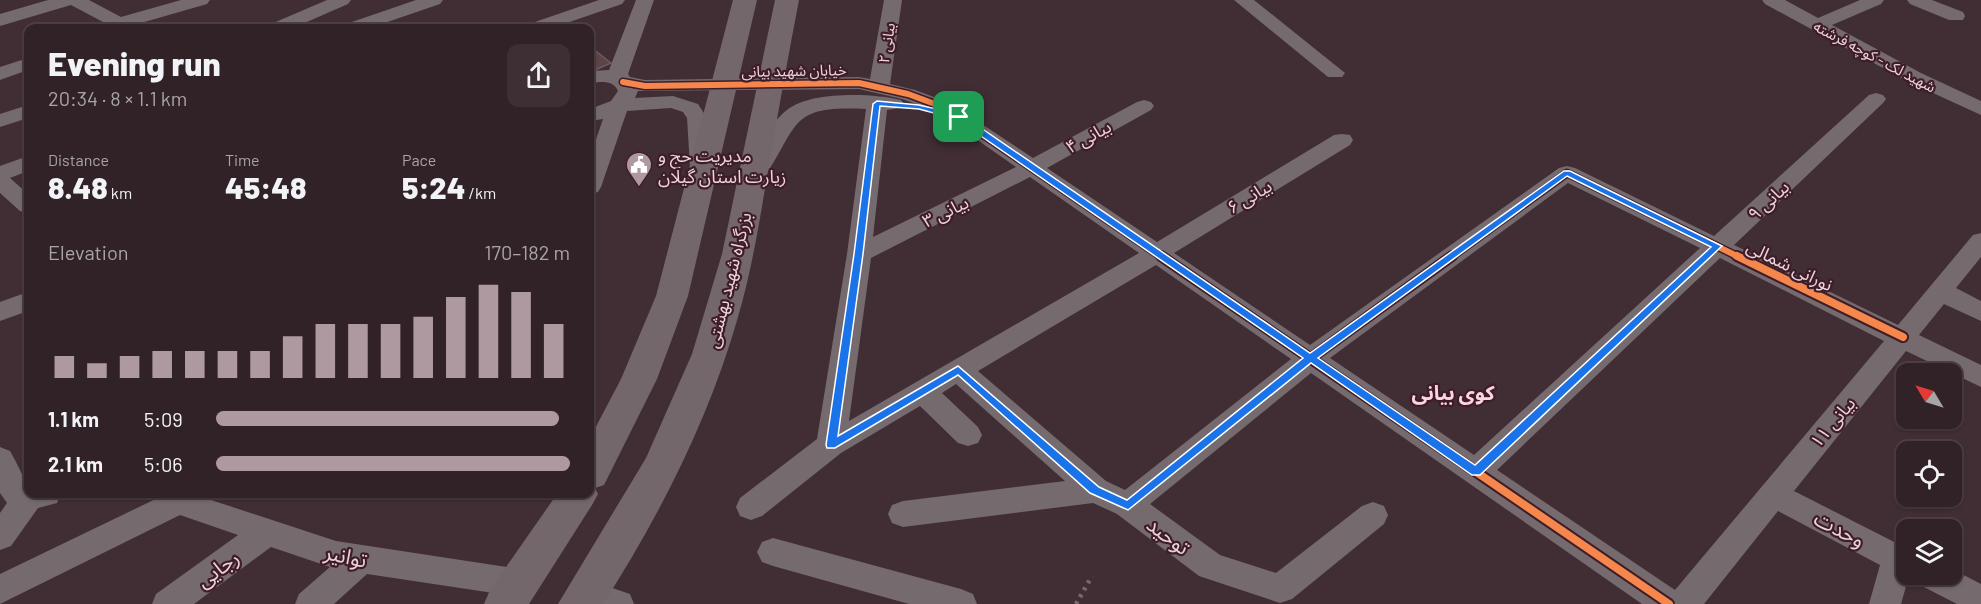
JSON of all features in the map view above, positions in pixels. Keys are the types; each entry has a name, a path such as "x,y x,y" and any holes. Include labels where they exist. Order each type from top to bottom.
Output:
{"highway":[{"path":"594,466 639,379 674,287 745,0"},
{"name":"بزرگراه شهید بهشتی","path":"594,601 675,436 710,352 731,286 787,0"},
{"path":"674,287 731,286"},
{"path":"512,593 575,498"}],"street":[{"path":"0,20 68,0"},
{"path":"76,0 112,24"},
{"path":"125,24 201,0"},
{"path":"287,24 342,0"},
{"path":"365,24 435,0"},
{"path":"547,24 616,0"},
{"path":"594,175 618,105 628,93 627,86 618,74 645,0"},
{"name":"بیانی ۲","path":"831,445 893,0"},
{"path":"1244,0 1335,73"},
{"name":"شهید لک - کوچه فرشته","path":"1771,0 1914,77 1981,109"},
{"path":"1817,25 1875,0"},
{"path":"1916,0 1956,16"},
{"path":"594,74 616,62 626,53"},
{"path":"0,74 24,65"},
{"name":"خیابان شهید بیانی","path":"594,76 606,76 642,86 846,82 878,95 959,117 1032,167"},
{"name":"خیابان شهید بیانی","path":"752,178 789,119 801,110 822,104 878,95"},
{"name":"بیانی ۹","path":"1476,471 1876,99"},
{"path":"594,114 618,105 673,102 694,110 697,118 702,179"},
{"name":"بیانی ۴","path":"1032,167 1144,106"},
{"path":"0,121 24,112"},
{"name":"بیانی ۶","path":"751,507 831,445 1157,253 1342,140"},
{"path":"0,174 24,165"},
{"path":"1032,167 1669,604"},
{"name":"بیانی ۳","path":"859,254 1032,167"},
{"name":"نورانی شمالی","path":"1311,358 1567,173 1981,377"},
{"path":"0,181 24,202"},
{"name":"بیانی ۱۱","path":"1684,604 1981,240"},
{"path":"1940,291 1981,312"},
{"path":"0,312 24,302"},
{"path":"1128,505 1311,358"},
{"path":"958,370 1095,490"},
{"path":"923,391 968,435"},
{"path":"0,459 13,492 24,496"},
{"path":"903,514 1095,490"},
{"name":"توحید","path":"1095,490 1128,505 1210,566 1265,595 1280,589 1373,515"},
{"name":"وحدت","path":"1773,494 1896,558"},
{"path":"0,537 35,498"},
{"path":"0,590 187,498"},
{"name":"توانیر","path":"187,498 266,533 336,555 512,593"},
{"name":"رجایی","path":"168,604 266,533"},
{"path":"773,552 916,599 962,604"},
{"path":"311,604 361,559"},
{"path":"1885,604 1896,576"},
{"path":"1951,585 1981,600"}],"path":[{"path":"1076,604 1092,576"}],"building":[{"path":"594,50 611,63 594,70"}],"cycle path":[{"path":"623,82 645,86 859,83 908,94 943,107 1669,604"},
{"path":"1311,358 1567,173 1903,337"}],"place":[{"name":"مدیریت حج و زیارت استان گیلان","path":"639,188"}],"district":[{"name":"کوی بیانی","path":"1453,392"}],"route":[{"path":"959,117 919,107 877,104 859,254 831,445 958,370 1095,490 1128,505 1311,358 1567,173 1718,246 1476,471 1421,434 1311,358 959,117"}]}
